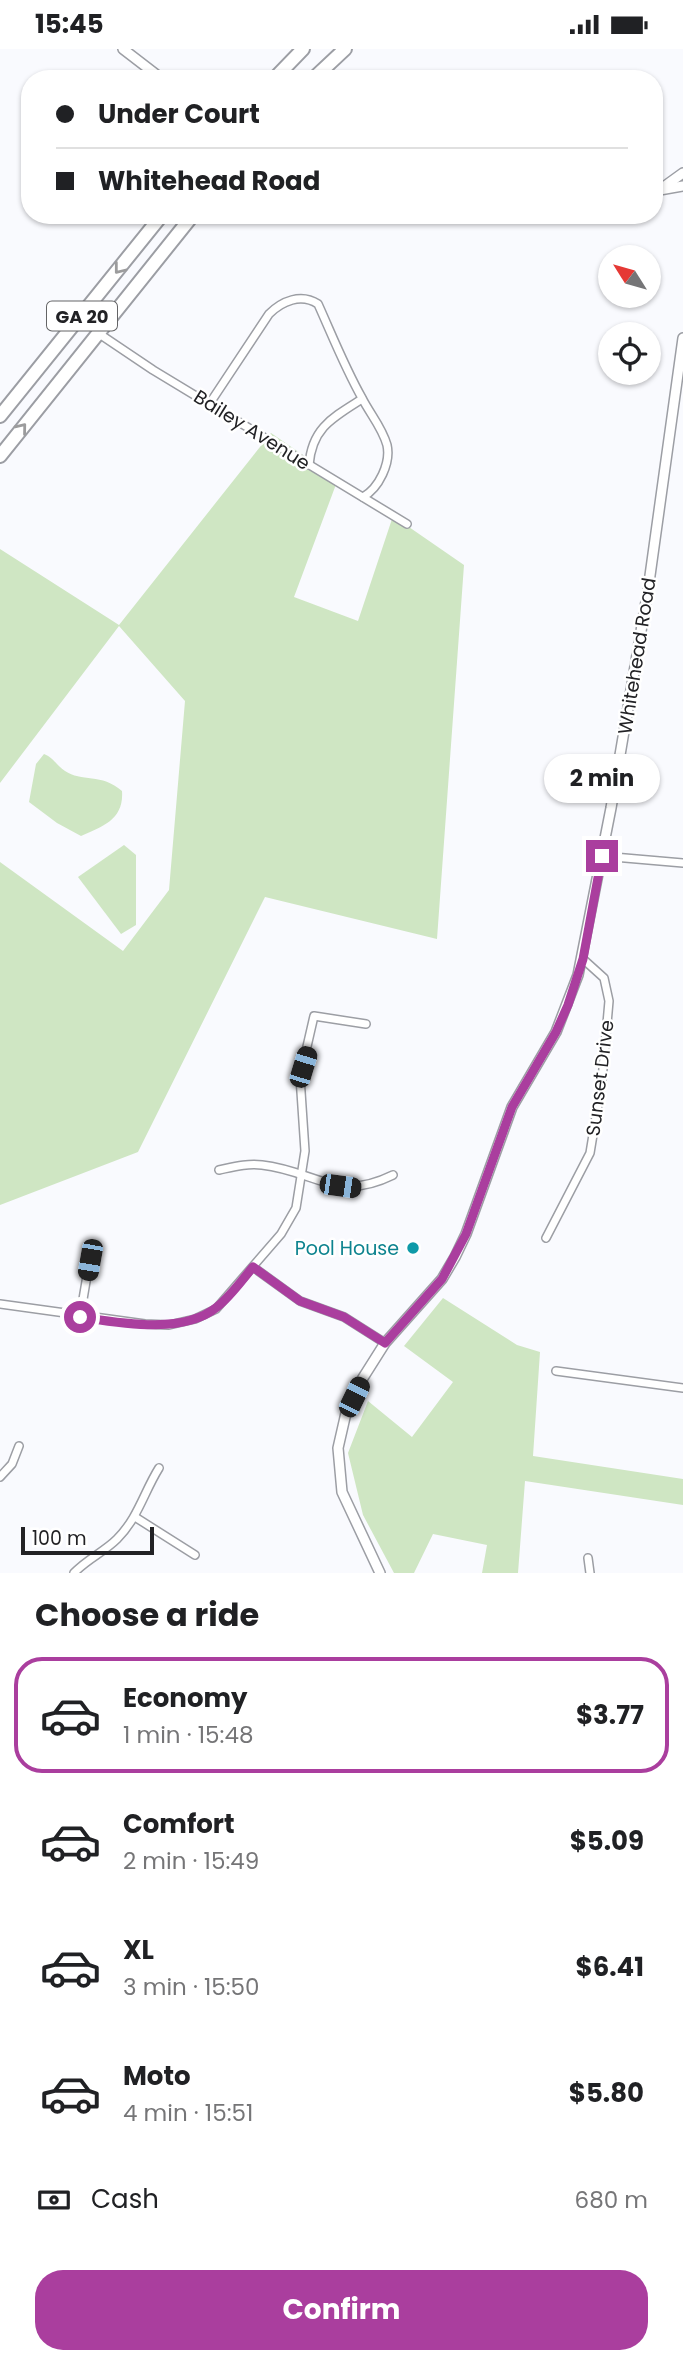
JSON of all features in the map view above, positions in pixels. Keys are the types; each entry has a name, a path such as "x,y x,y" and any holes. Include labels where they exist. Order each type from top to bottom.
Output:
{"highway":[{"path":"283,70 303,49"},
{"path":"323,70 345,49"},
{"name":"GA 20","path":"0,416 155,224"},
{"name":"GA 20","path":"0,456 186,224"}],"street":[{"path":"123,49 150,70"},
{"path":"663,186 683,173"},
{"path":"663,189 683,186"},
{"path":"210,403 269,314 280,303 310,299 318,304 362,399 378,421 387,446 383,472 372,492 363,497"},
{"name":"Bailey Avenue","path":"98,333 407,524"},
{"name":"Whitehead Road","path":"380,1573 342,1492 338,1448 346,1413 385,1343 442,1279 455,1257 466,1234 512,1107 556,1032 583,959 648,590 683,338"},
{"path":"309,465 311,446 329,420 362,399"},
{"path":"602,856 683,863"},
{"name":"Sunset Drive","path":"546,1238 590,1153 602,1080 609,1001 604,978 583,959"},
{"path":"0,1304 80,1317 169,1325 195,1319 216,1308 281,1234 296,1208 304,1151 300,1077 314,1016 366,1024"},
{"path":"219,1170 244,1165 263,1165 302,1174 324,1183 357,1188 393,1175"},
{"path":"80,1317 92,1246"},
{"path":"253,1267 300,1301 344,1317 385,1343"},
{"path":"556,1371 683,1388"},
{"path":"0,1477 12,1464 19,1446"},
{"path":"75,1573 117,1540 135,1517 145,1489 159,1468"},
{"path":"135,1517 195,1555"},
{"path":"589,1559 590,1573"}],"green space":[{"path":"271,433 338,479 294,597 358,621 393,516 464,565 437,939 265,897 138,1152 0,1205 0,862 123,951 169,890 185,701 119,626 0,783 0,549 119,625"},
{"path":"44,754 71,774 107,782 122,791 122,801 116,815 105,825 81,836 57,823 29,802 36,764"},
{"path":"124,845 136,855 136,925 121,934 78,877"},
{"path":"443,1298 517,1345 540,1352 533,1456 683,1479 683,1505 525,1481 518,1573 482,1573 487,1545 433,1534 414,1573 394,1573 363,1515 348,1453 368,1401 412,1437 453,1382 404,1346"}],"place":[{"name":"Pool House","path":"413,1248"}],"route":[{"path":"80,1317 169,1325 195,1319 216,1308 253,1267 300,1301 344,1317 385,1343 442,1279 466,1234 512,1107 556,1032 568,1005 583,959 602,856"}]}
